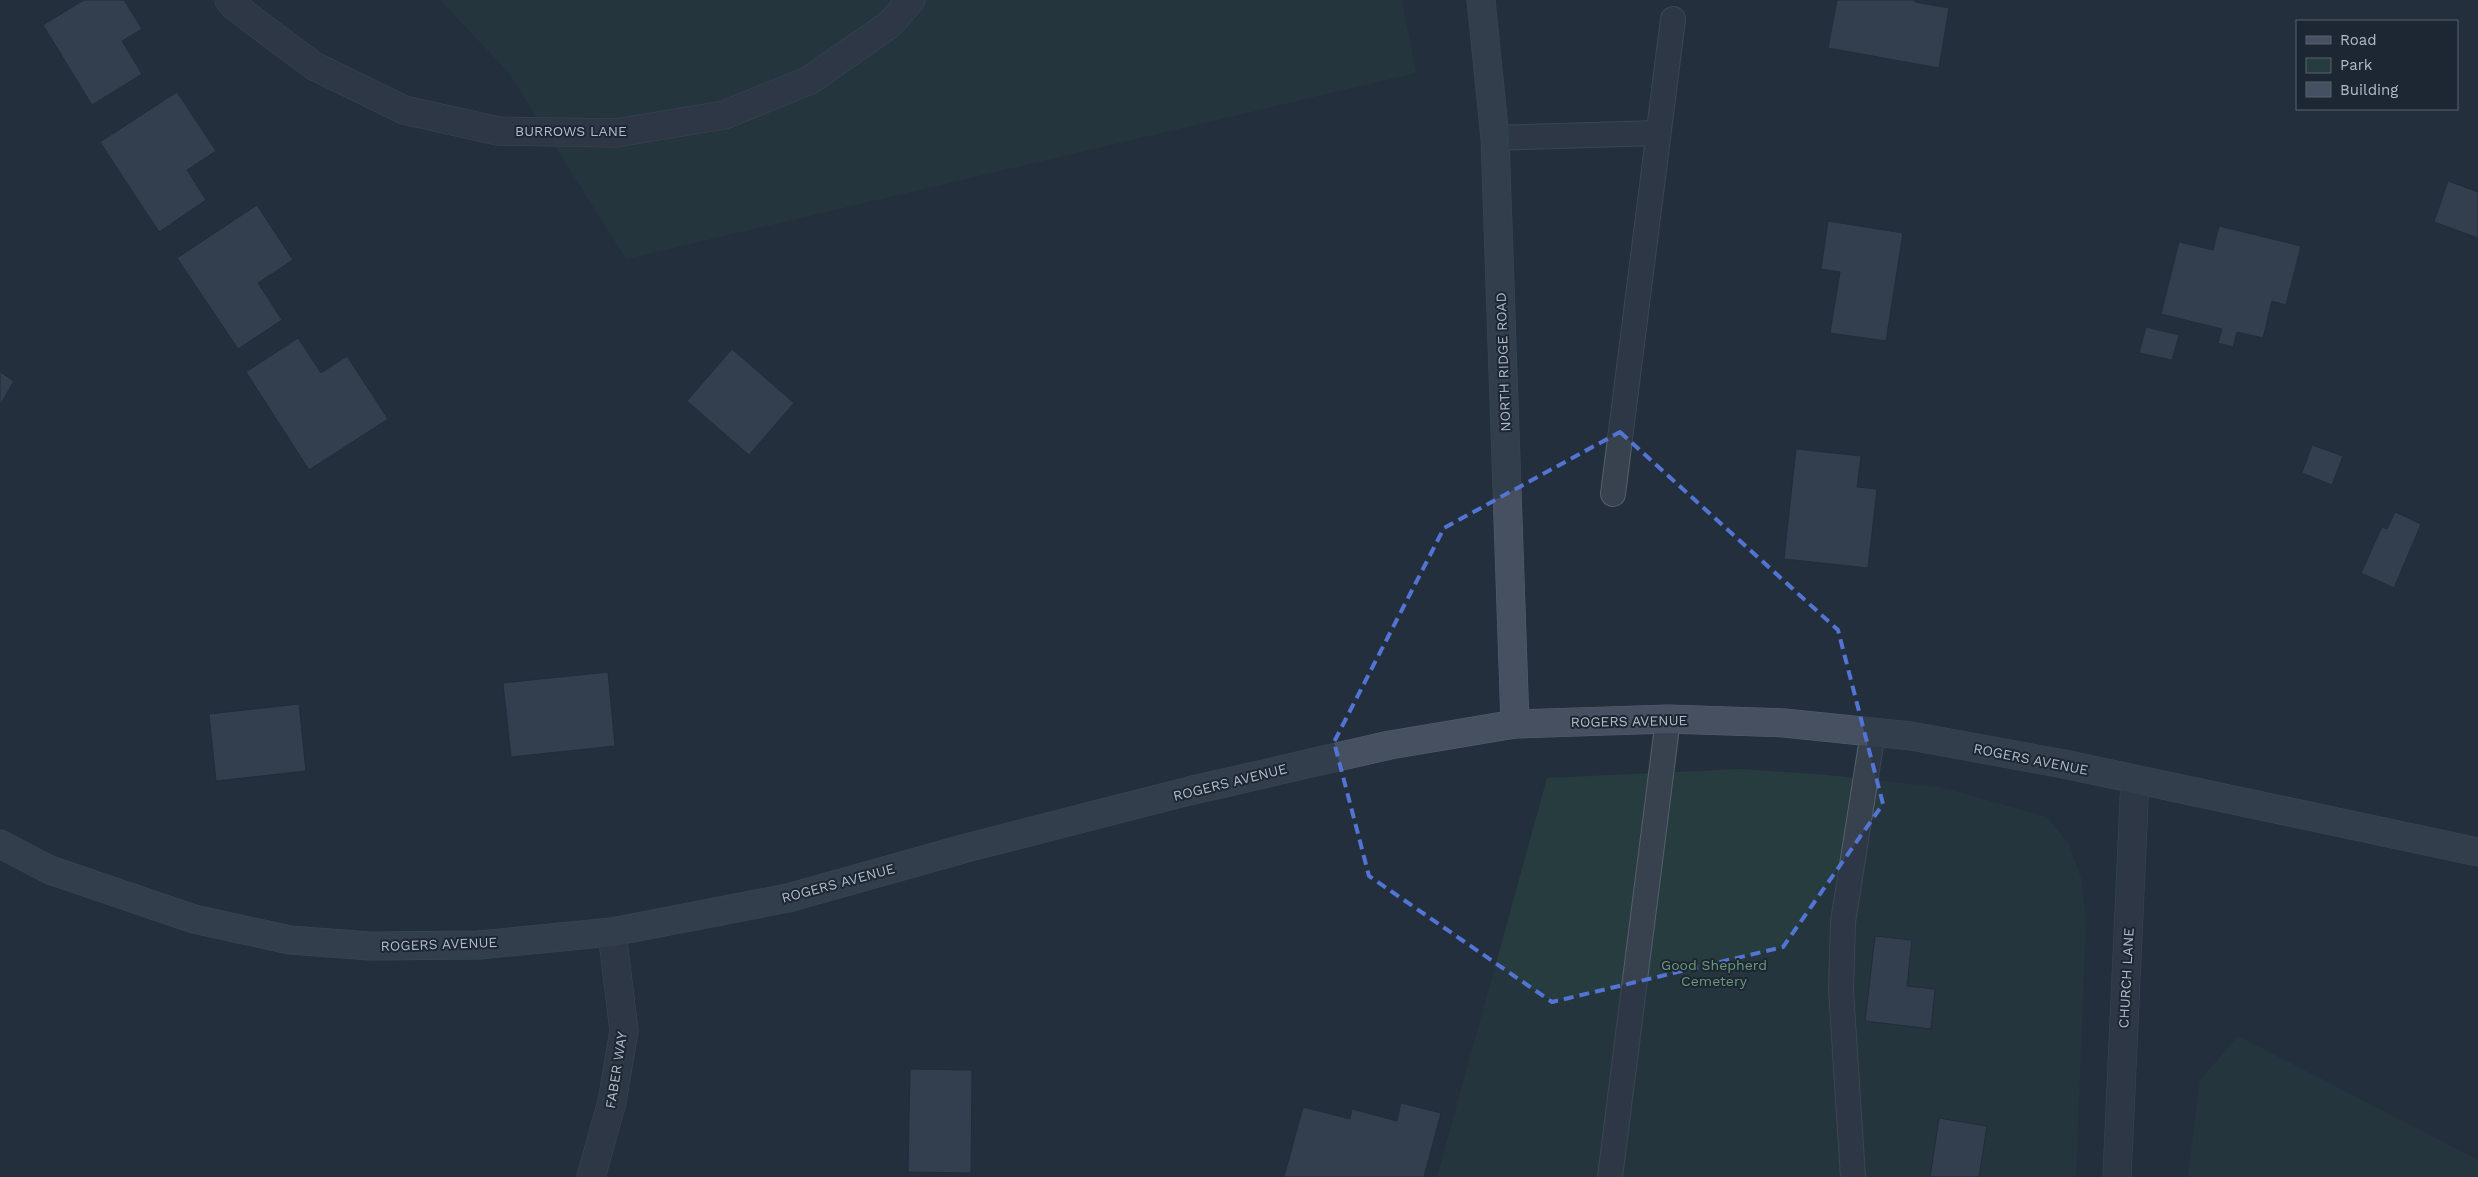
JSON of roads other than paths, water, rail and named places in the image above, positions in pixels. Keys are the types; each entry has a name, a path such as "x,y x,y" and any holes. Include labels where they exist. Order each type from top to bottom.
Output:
{"main road":[{"name":"NORTH RIDGE ROAD","path":"1481,0 1495,138 1515,724"},
{"name":"ROGERS AVENUE","path":"0,844 50,870 175,913 290,940 370,946 479,945 612,932 788,898 980,845 1347,753 1515,724 1668,719 1784,723 1911,736 2135,780 2478,852"}],"street":[{"name":"BURROWS LANE","path":"229,0 314,66 404,110 498,131 616,133 724,115 810,80 890,24 911,0"},
{"name":"CHURCH LANE","path":"2117,1177 2135,780"},
{"name":"FABER WAY","path":"591,1177 612,1102 624,1031 612,932"}],"lane":[{"path":"1613,494 1673,19"},
{"path":"1495,138 1658,133"},
{"path":"1610,1177 1668,719"},
{"path":"1853,1177 1841,990 1843,922 1873,732"}],"park label":[{"name":"Good Shepherd Cemetery","path":"1714,974"}]}
